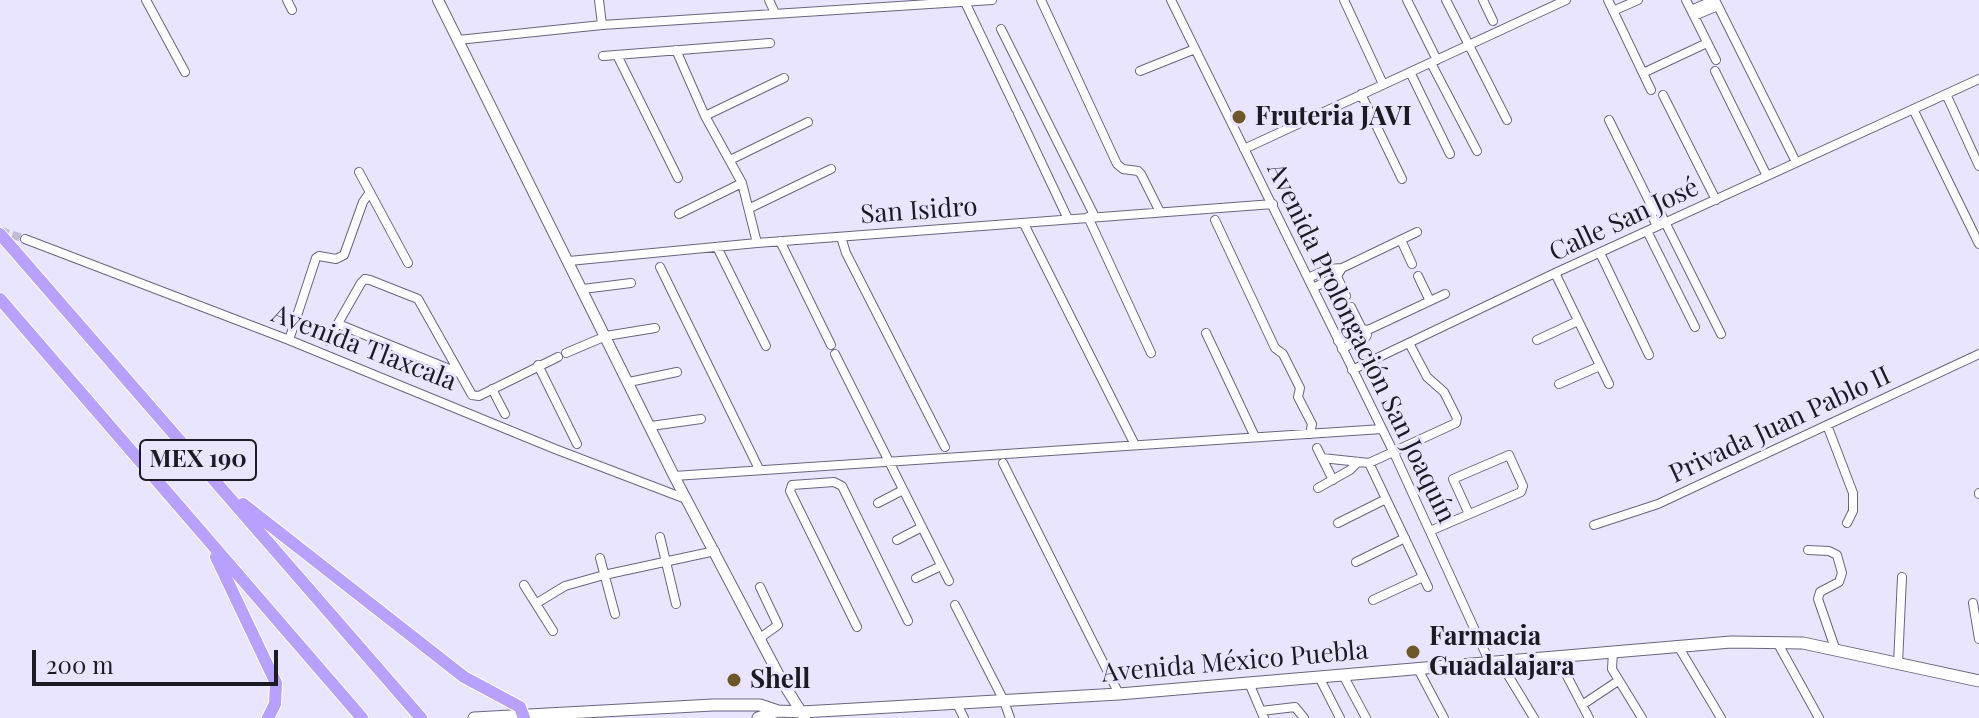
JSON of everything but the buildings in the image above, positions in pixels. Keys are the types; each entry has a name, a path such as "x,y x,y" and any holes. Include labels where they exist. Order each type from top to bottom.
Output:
{"highway":[{"name":"MEX 190","path":"0,234 421,718"},
{"name":"MEX 190","path":"0,299 361,716"},
{"path":"225,490 464,677 520,707 524,717"},
{"path":"209,543 276,683 275,704 268,718"}],"main road":[{"name":"Avenida México Puebla","path":"474,718 713,705 760,705 803,715 909,712 957,704 1119,694 1731,642 1800,642 1979,681"},
{"name":"Avenida México Puebla","path":"758,718 778,711"}],"street":[{"path":"146,0 185,72"},
{"path":"287,0 292,10"},
{"path":"438,0 674,476 783,683 803,715"},
{"path":"599,0 602,25"},
{"path":"769,0 775,13"},
{"path":"458,40 602,25 992,0"},
{"path":"1041,0 1117,164 1141,174 1160,212"},
{"name":"Avenida Prolongación San Joaquín","path":"1171,0 1495,662 1534,718"},
{"path":"1344,0 1383,84"},
{"path":"1407,0 1477,151"},
{"path":"1446,0 1507,120"},
{"path":"1483,0 1493,21"},
{"path":"1541,0 1550,5"},
{"path":"1244,149 1566,0"},
{"path":"1608,0 1651,90"},
{"path":"1613,11 1638,0"},
{"path":"1686,0 1716,60"},
{"path":"965,2 1068,219"},
{"path":"1692,13 1717,2 1796,162"},
{"path":"1001,29 1091,217 1151,353"},
{"path":"603,56 770,43"},
{"path":"1643,73 1707,43"},
{"path":"1140,71 1195,49"},
{"path":"676,50 705,116 742,183 757,243"},
{"path":"617,55 678,178"},
{"path":"1715,71 1767,176"},
{"path":"1410,72 1450,154"},
{"path":"705,116 784,78"},
{"name":"Calle San José","path":"1352,370 1555,273 1979,79"},
{"path":"1361,94 1402,179"},
{"path":"1946,94 1979,166"},
{"path":"1663,95 1716,200"},
{"path":"1913,109 1979,244"},
{"path":"1609,120 1652,207 1652,216 1661,224 1721,334"},
{"path":"730,160 808,122"},
{"path":"750,208 831,169"},
{"path":"359,172 408,263"},
{"path":"679,214 742,183"},
{"path":"289,340 316,258 336,259 344,255 363,202 370,192"},
{"name":"San Isidro","path":"569,261 780,241 1273,204"},
{"path":"1215,220 1275,348 1283,354 1300,388 1298,397 1312,424 1310,434"},
{"path":"1024,224 1135,445"},
{"path":"1647,231 1695,327"},
{"path":"1313,288 1337,271 1417,232"},
{"path":"841,237 846,253 945,447"},
{"name":"Avenida Tlaxcala","path":"25,239 289,340 686,499"},
{"path":"1401,240 1412,264"},
{"path":"780,241 949,581"},
{"path":"717,247 766,346"},
{"path":"1600,253 1649,355"},
{"path":"660,267 759,469"},
{"path":"1308,278 1337,271"},
{"path":"1337,271 1346,296"},
{"path":"1555,273 1609,384"},
{"path":"1418,276 1430,301"},
{"path":"328,341 365,279 418,299 472,395 468,413"},
{"path":"583,289 631,283"},
{"path":"1340,345 1445,294"},
{"path":"1351,307 1365,332"},
{"path":"1537,340 1578,321"},
{"path":"338,324 460,374"},
{"path":"472,395 479,396 538,365 606,336 655,328"},
{"path":"1206,333 1255,437"},
{"path":"1322,458 1369,463 1456,423 1457,418 1444,392 1427,377 1409,343"},
{"name":"Privada Juan Pablo II","path":"1594,525 1658,504 1979,354"},
{"path":"538,365 577,444"},
{"path":"1559,384 1600,366"},
{"path":"629,382 677,372"},
{"path":"492,389 505,414"},
{"path":"651,426 701,419"},
{"path":"1827,425 1853,493 1853,511 1847,523"},
{"path":"674,476 1382,429"},
{"path":"1317,448 1333,480"},
{"path":"1430,531 1469,514 1523,490 1509,455 1453,479 1469,514"},
{"path":"1318,488 1358,462"},
{"path":"1003,463 1119,694"},
{"path":"1369,463 1428,587"},
{"path":"809,466 811,483"},
{"path":"857,627 790,491 792,485 838,482 842,486 908,621"},
{"path":"878,503 903,490"},
{"path":"1338,523 1386,499"},
{"path":"897,540 922,527"},
{"path":"660,537 676,604"},
{"path":"1356,562 1405,538"},
{"path":"1808,550 1829,551 1837,555 1842,573 1839,582 1820,592 1818,599 1835,648"},
{"path":"537,603 558,589 604,575 715,551"},
{"path":"600,558 615,614"},
{"path":"916,578 941,566"},
{"path":"1373,600 1423,577"},
{"path":"1898,664 1902,577"},
{"path":"524,585 553,631"},
{"path":"760,587 778,625 760,638"},
{"path":"1973,603 1979,639"},
{"path":"955,605 1010,718"},
{"path":"1777,642 1819,718"},
{"path":"1678,646 1721,718"},
{"path":"1613,652 1612,669 1642,718"},
{"path":"1557,657 1589,718"},
{"path":"1418,669 1444,718"},
{"path":"1343,675 1366,718"},
{"path":"1319,677 1340,718"},
{"path":"1582,705 1618,681"},
{"path":"1249,683 1263,714 1295,707 1304,718"},
{"path":"957,704 964,718"}],"tunnel":[{"path":"1,231 25,239"}],"place":[{"name":"Fruteria JAVI","path":"1239,117"},
{"name":"Farmacia Guadalajara","path":"1413,652"},
{"name":"Shell","path":"734,680"}]}
